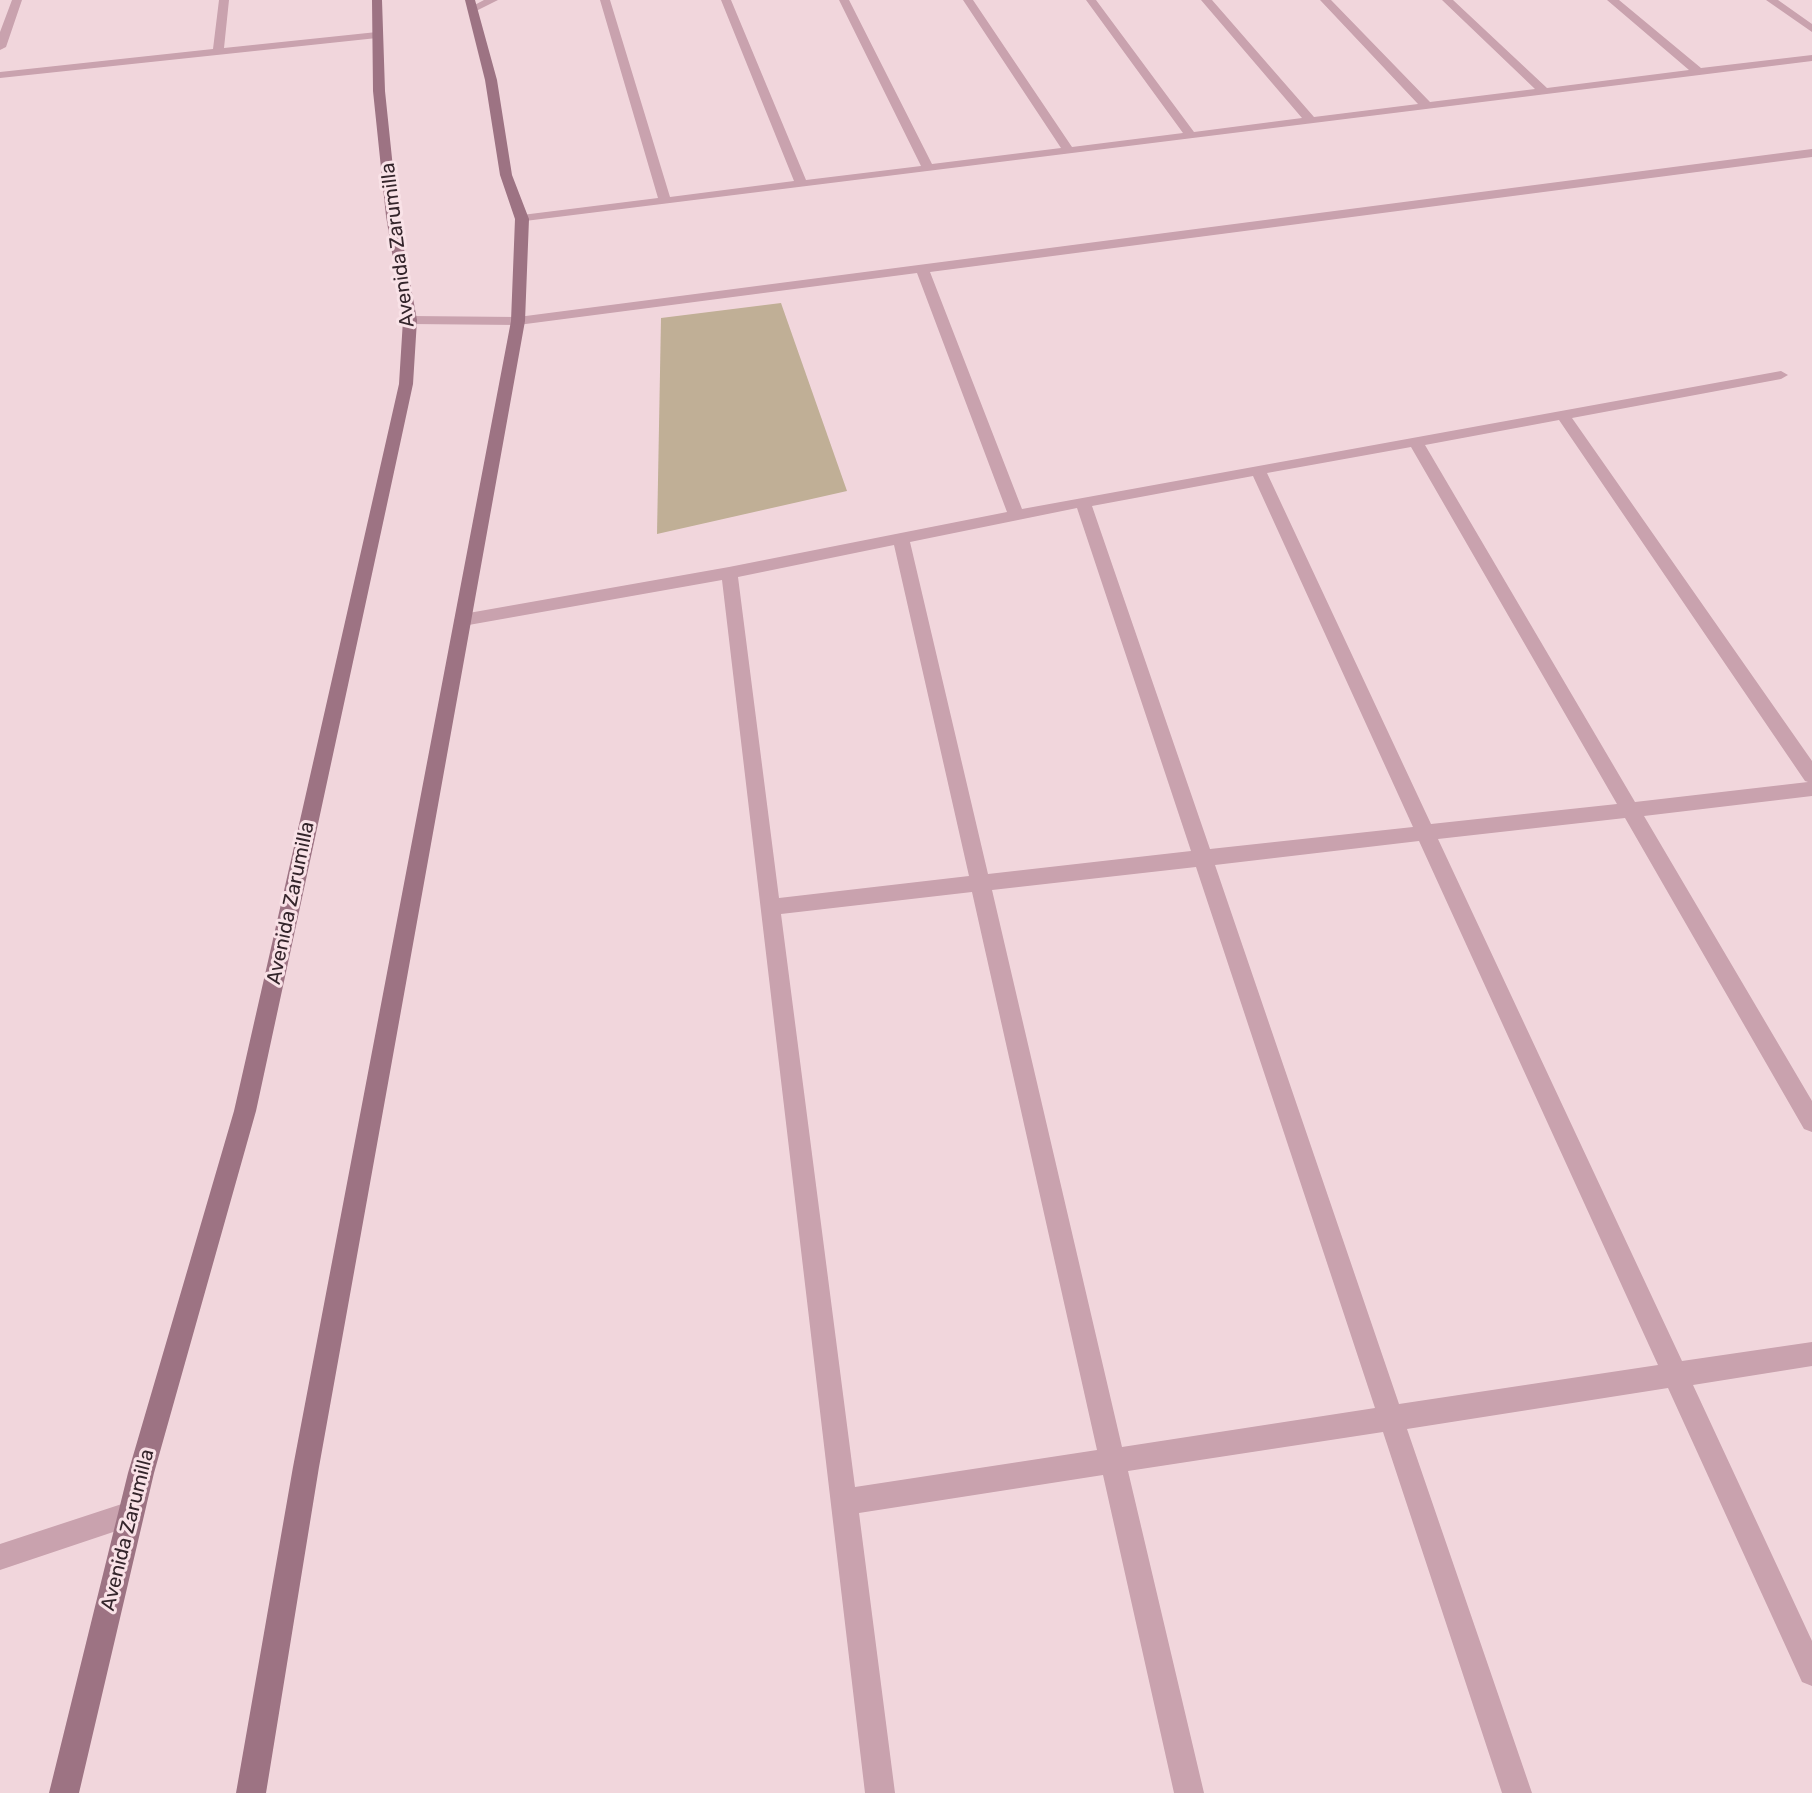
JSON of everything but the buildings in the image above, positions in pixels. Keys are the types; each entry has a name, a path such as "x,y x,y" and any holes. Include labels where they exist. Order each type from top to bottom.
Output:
{"street":[{"path":"0,47 17,0"},
{"path":"218,54 224,0"},
{"name":"Avenida Zarumilla","path":"64,1793 131,1514 245,1111 406,384 410,320 392,216 379,91 377,0"},
{"path":"251,1793 308,1451 518,321 522,219 506,175 491,80 471,4 493,0"},
{"path":"605,0 665,201"},
{"path":"726,0 801,184"},
{"path":"844,0 928,168"},
{"path":"968,0 1069,151"},
{"path":"1091,0 1191,136"},
{"path":"1206,0 1311,121"},
{"path":"1325,0 1427,106"},
{"path":"1447,0 1545,92"},
{"path":"1612,0 1698,72"},
{"path":"1771,0 1812,29"},
{"path":"0,75 377,35"},
{"path":"522,219 1812,58"},
{"path":"410,320 518,321 1812,153"},
{"path":"921,267 1016,515"},
{"path":"463,620 729,573 1083,502 1781,375"},
{"path":"1563,415 1812,776"},
{"path":"1416,442 1812,1122"},
{"path":"1258,470 1812,1672"},
{"path":"1083,502 1517,1793"},
{"path":"901,538 1189,1793"},
{"path":"729,573 880,1793"},
{"path":"770,907 1812,789"},
{"path":"844,1502 1812,1354"},
{"path":"0,1557 131,1514"}],"shaded area":[{"path":"781,303 847,491 657,534 661,318"}]}
